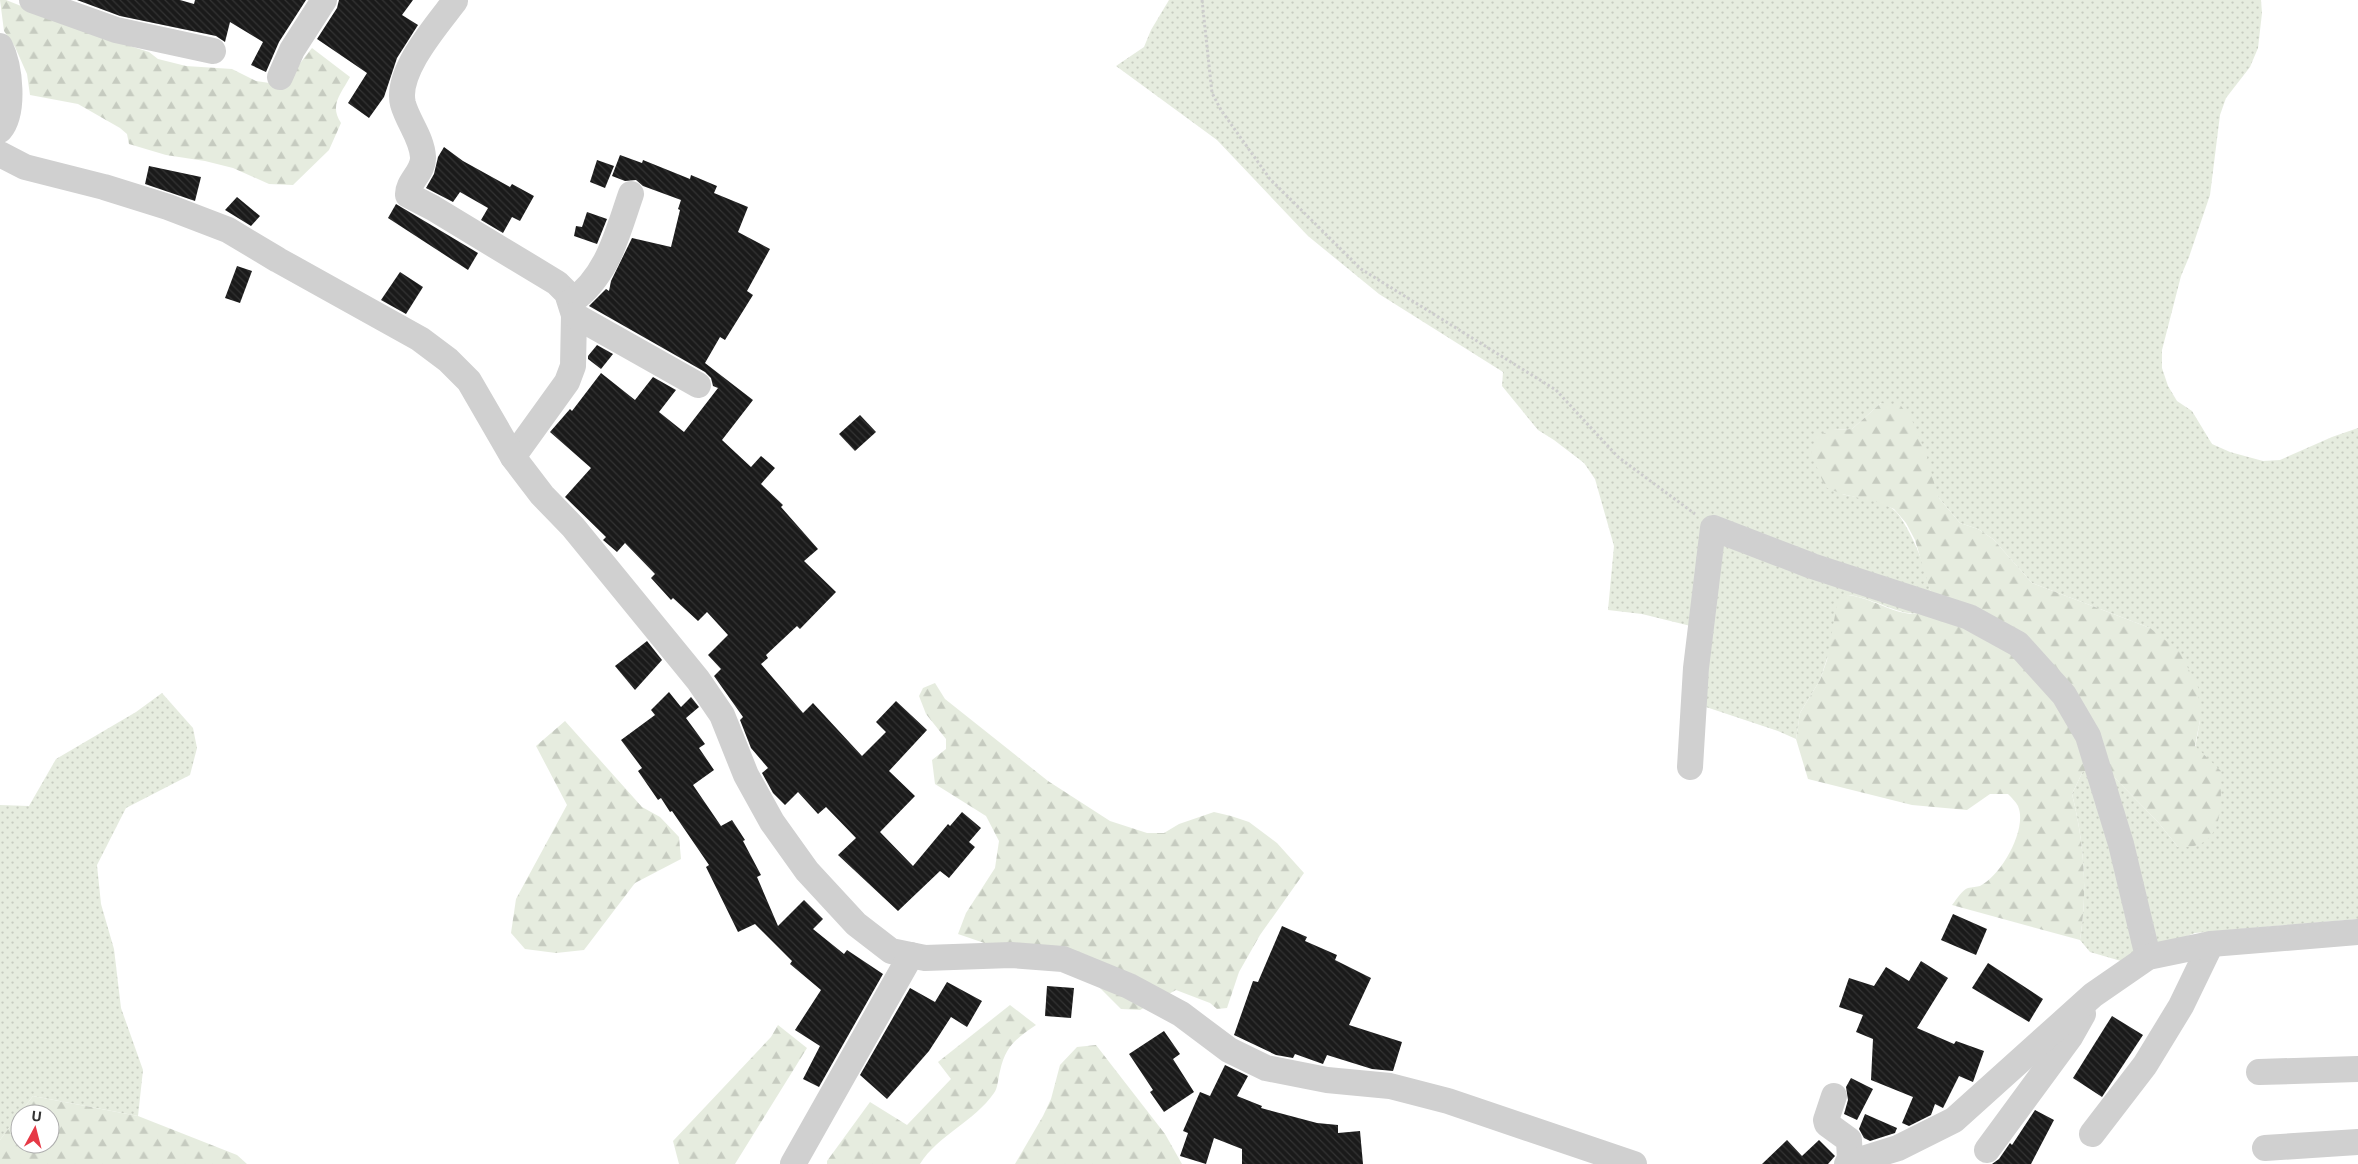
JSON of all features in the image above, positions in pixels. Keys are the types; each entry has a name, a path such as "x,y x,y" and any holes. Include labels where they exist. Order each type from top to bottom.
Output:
{"street":[{"path":"32,0 116,30 213,52"},
{"path":"280,77 292,50 324,0"},
{"path":"455,1 416,55 403,87 402,100 406,114 421,145 423,158 421,168 408,191 408,195 433,208 557,283 567,293 573,308 574,366 561,389 513,456"},
{"path":"0,46 6,58 9,96 4,125 0,130"},
{"path":"0,154 25,167 114,190 168,207 228,230 420,339 448,360 470,381 513,456 542,495 574,527 698,680 722,715 746,775 768,815 807,872 856,924 891,951 925,958 1011,955 1063,959 1138,991 1181,1014 1229,1050 1266,1068 1328,1080 1390,1086 1448,1100 1634,1164"},
{"path":"573,308 606,263 631,194"},
{"path":"573,308 698,385"},
{"path":"1690,767 1696,668 1713,528 1812,566 1969,616 2018,644 2064,695 2088,736 2118,834 2148,957"},
{"path":"1834,1096 1826,1120 1831,1127 1849,1140 1848,1163 1898,1148 1954,1120 2093,995 2148,957 2211,944 2358,932"},
{"path":"2092,1134 2145,1065 2181,1006 2211,944"},
{"path":"794,1164 911,955"},
{"path":"1987,1150 2070,1037 2093,995"},
{"path":"2259,1072 2358,1068"},
{"path":"2265,1148 2358,1142"}],"path":[{"path":"1202,0 1212,93 1221,110 1270,179 1361,269 1556,390 1618,457 1713,528"}],"green space":[{"path":"0,0 6,0 89,33 149,52 158,59 186,66 232,69 256,81 283,85 312,48 350,77 336,105 336,111 341,123 329,150 293,185 269,184 233,168 205,161 166,155 129,144 127,134 120,128 78,104 30,95 27,74 15,47 4,31"},
{"path":"1169,0 2261,0 2262,13 2258,48 2250,67 2226,98 2220,115 2210,195 2181,276 2162,350 2162,368 2168,386 2177,401 2192,411 2212,444 2230,452 2263,461 2280,460 2332,437 2358,428 2358,919 2195,933 2121,961 2090,952 2080,940 2084,903 2084,866 2072,794 2083,771 2108,771 2158,822 2178,847 2200,720 2150,628 2032,583 1993,539 1978,529 1960,523 1938,497 1881,403 1852,429 1833,430 1842,494 1883,503 1894,510 1899,516 1912,537 1930,586 1930,594 1923,613 1906,613 1867,599 1848,595 1820,680 1800,713 1796,739 1778,731 1706,707 1711,631 1642,614 1608,610 1614,546 1595,479 1584,463 1538,430 1502,386 1503,372 1379,294 1308,236 1217,140 1116,66 1144,47 1151,30"},
{"path":"1881,403 1901,406 1912,420 1927,457 1938,497 1960,523 1978,529 1993,539 2032,583 2150,628 2179,651 2198,687 2200,720 2195,746 2221,771 2220,814 2213,833 2206,840 2195,846 2178,847 2158,822 2108,771 2083,771 2072,794 2084,866 2084,903 2080,940 1952,905 1966,889 1980,886 1988,881 2011,851 2016,839 2020,816 2018,806 2008,794 1990,794 1967,810 1912,805 1808,779 1796,739 1800,713 1820,680 1827,660 1837,604 1848,595 1896,611 1914,614 1923,613 1931,593 1915,540 1906,523 1894,509 1877,502 1842,494 1825,487 1811,453 1816,436 1833,430 1852,429"},
{"path":"935,683 945,699 1048,781 1110,821 1147,833 1164,833 1179,824 1214,812 1231,816 1249,822 1277,843 1304,873 1260,935 1239,972 1227,1008 1217,1009 1210,1003 1176,990 1140,1010 1121,1009 1100,988 1084,964 993,946 958,934 966,913 995,868 999,841 986,816 935,784 932,760 946,749 946,739 926,714 919,696 923,688"},
{"path":"162,693 193,728 197,748 190,775 126,808 97,865 101,904 114,949 121,1008 143,1070 138,1116 33,1096 27,1104 10,1104 10,1127 0,1140 0,805 29,806 56,759 136,712"},
{"path":"565,721 642,807 660,817 679,837 681,859 635,883 584,950 556,953 525,949 511,933 516,899 567,805 536,746"},
{"path":"1010,1005 1036,1025 1017,1039 1005,1055 997,1086 986,1103 936,1145 920,1164 827,1164 827,1161 870,1102 907,1125 951,1079 938,1062"},
{"path":"778,1025 807,1048 735,1164 679,1164 673,1141 771,1037"},
{"path":"1096,1045 1165,1134 1182,1164 1015,1164 1051,1099 1060,1065 1077,1047"},
{"path":"33,1096 138,1116 237,1155 247,1164 0,1164 0,1140 10,1127 10,1154 60,1154 60,1104 27,1104"}],"building":[{"path":"77,0 180,0 194,4 195,0 306,0 279,42 266,72 251,65 263,42 230,22 225,42 216,36 120,16"},
{"path":"339,0 413,0 402,15 418,25 397,58 384,97 369,118 348,103 367,73 317,39 337,8"},
{"path":"444,147 463,161 510,187 512,184 534,196 520,221 512,217 503,233 481,220 488,208 460,192 453,202 426,188 434,174 438,157"},
{"path":"620,155 642,163 643,160 690,179 691,175 717,186 714,193 748,207 738,232 770,249 747,291 753,295 725,340 720,337 705,363 753,400 722,440 751,467 761,456 775,468 761,484 783,505 781,507 818,549 804,561 836,592 800,629 797,626 766,655 768,658 761,664 803,713 813,703 862,756 886,732 876,722 896,701 927,730 889,771 915,796 880,832 913,866 948,824 950,826 962,812 981,828 969,842 975,847 949,878 940,871 898,911 838,855 856,838 826,807 818,814 798,792 785,805 773,793 762,773 768,768 751,748 740,720 743,717 714,676 721,669 708,655 728,635 707,612 698,621 673,598 671,600 651,578 655,574 625,543 617,552 603,540 606,537 565,497 591,468 550,432 570,409 572,411 601,373 635,400 653,377 676,390 659,412 684,432 718,388 713,386 711,378 705,372 589,306 606,289 609,291 611,281 632,238 671,247 680,210 678,209 681,200 643,186 636,180 625,181 612,176"},
{"path":"597,160 614,166 605,188 590,182"},
{"path":"149,166 201,177 195,201 145,184"},
{"path":"237,197 260,216 251,226 225,210"},
{"path":"396,204 478,253 468,270 388,218"},
{"path":"587,212 607,219 597,244 574,236 576,226 582,227"},
{"path":"237,266 252,271 240,303 225,298"},
{"path":"400,272 423,287 406,314 381,300"},
{"path":"597,345 613,354 601,369 588,359 588,356"},
{"path":"860,415 876,432 855,451 839,434"},
{"path":"647,641 662,660 635,690 615,666"},
{"path":"669,692 681,707 691,697 699,707 686,718 705,744 699,748 714,770 693,785 721,826 732,820 745,840 743,841 761,875 757,877 778,926 804,900 823,919 813,929 844,954 847,950 883,974 819,1087 803,1079 820,1046 795,1030 821,990 790,964 792,961 755,924 738,932 706,867 709,865 672,811 670,812 661,798 658,800 638,771 642,768 621,740 655,715 651,710"},
{"path":"1953,914 1987,929 1976,955 1941,940"},
{"path":"1282,926 1307,937 1305,941 1337,955 1335,960 1371,978 1349,1025 1402,1042 1393,1071 1372,1069 1327,1055 1323,1064 1295,1054 1293,1058 1276,1055 1234,1035 1253,981 1258,982"},
{"path":"1921,961 1948,978 1917,1028 1954,1044 1956,1041 1984,1051 1973,1082 1959,1076 1943,1108 1935,1104 1931,1115 1909,1126 1902,1123 1913,1097 1871,1080 1873,1039 1856,1032 1863,1015 1839,1007 1849,978 1874,986 1886,967 1909,981"},
{"path":"1988,963 2043,999 2029,1022 1972,988"},
{"path":"947,982 982,1001 967,1027 951,1017 929,1051 887,1099 860,1075 910,988 935,1002"},
{"path":"1047,986 1074,988 1071,1018 1045,1016"},
{"path":"2112,1016 2143,1035 2102,1097 2073,1078"},
{"path":"1164,1031 1180,1054 1173,1059 1194,1092 1164,1112 1150,1092 1153,1090 1129,1054"},
{"path":"1225,1065 1248,1076 1237,1096 1262,1106 1261,1108 1317,1123 1338,1125 1338,1133 1360,1131 1363,1164 1242,1164 1242,1149 1214,1138 1206,1164 1180,1156 1188,1133 1183,1131 1200,1092 1210,1096"},
{"path":"1851,1078 1873,1089 1857,1120 1844,1114 1848,1100 1846,1087"},
{"path":"2035,1110 2054,1120 2031,1164 1992,1164 1999,1159 2010,1143 2012,1145"},
{"path":"1865,1114 1897,1128 1895,1133 1870,1141 1864,1138 1859,1129"},
{"path":"1787,1140 1802,1156 1819,1140 1835,1156 1828,1164 1762,1164"}]}
